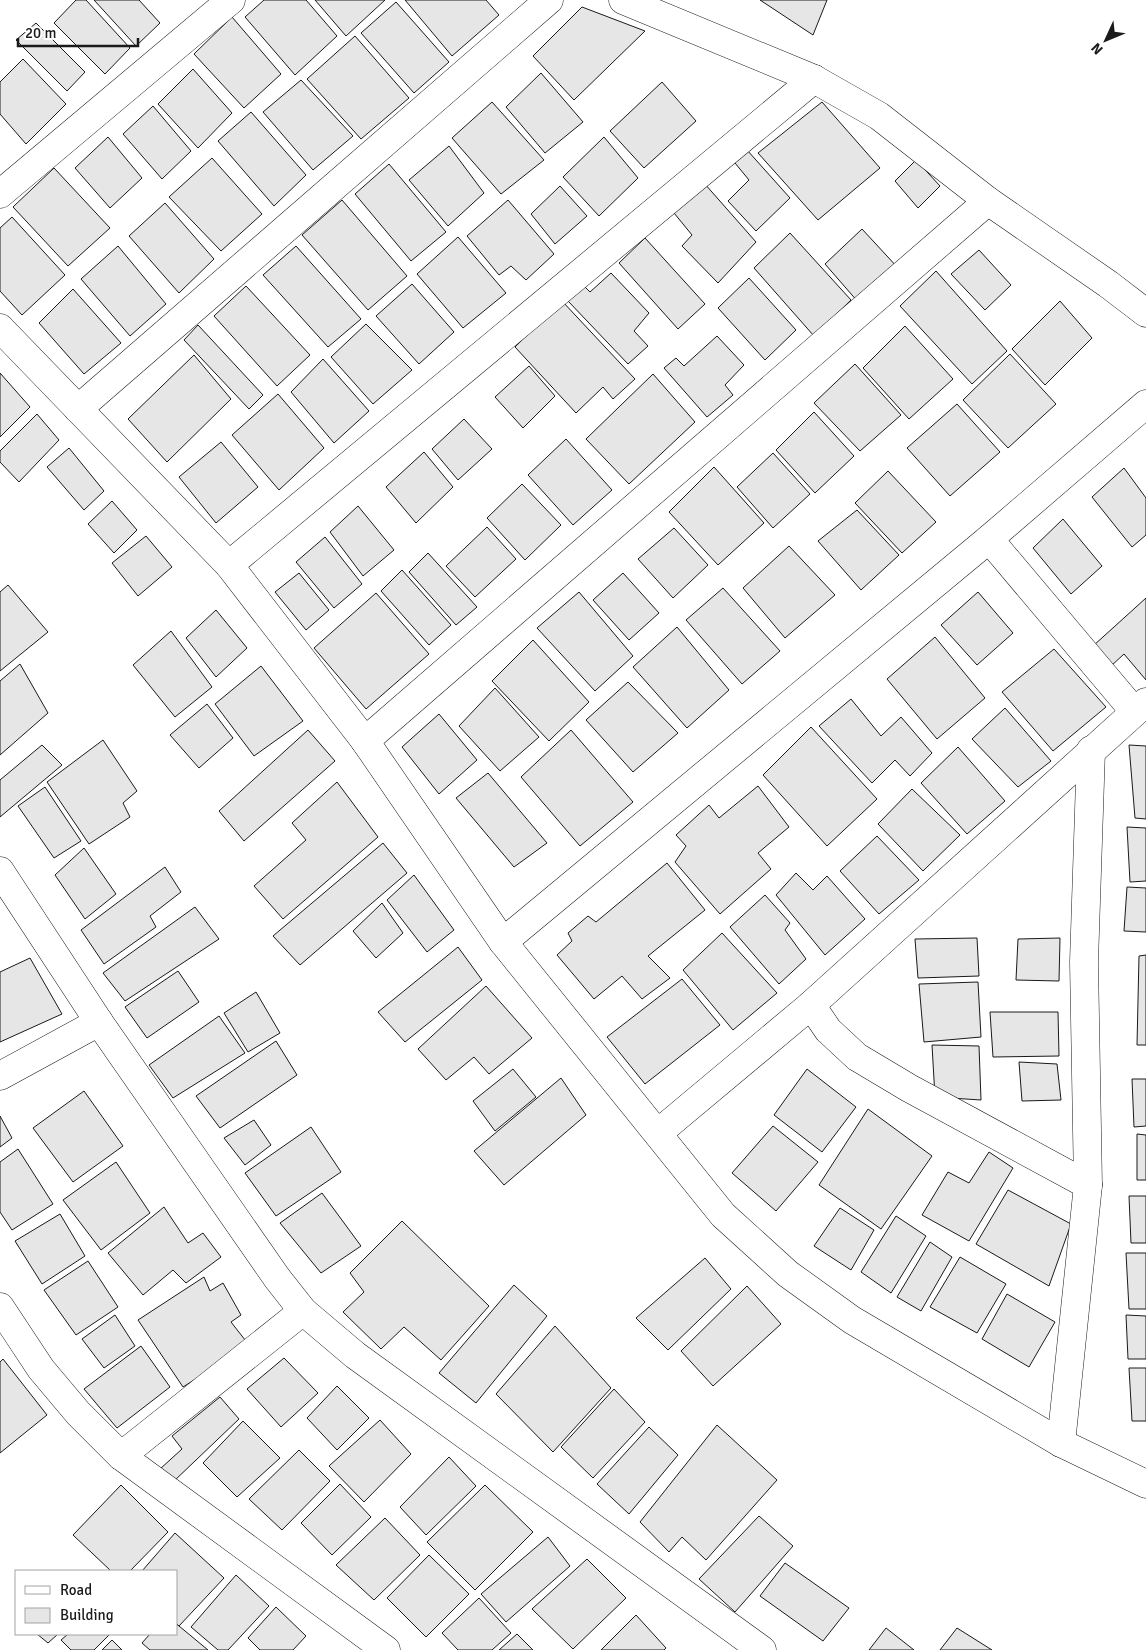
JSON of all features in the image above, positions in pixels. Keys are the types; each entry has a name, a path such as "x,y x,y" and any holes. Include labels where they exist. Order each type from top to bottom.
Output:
{"street":[{"path":"0,194 231,0"},
{"path":"78,410 549,0"},
{"path":"623,0 814,79 879,116 988,201 1108,284 1146,313"},
{"path":"230,565 814,79"},
{"path":"365,741 988,201"},
{"path":"0,328 230,565 365,741 503,942 723,1215 788,1274 852,1320 1061,1443 1146,1484"},
{"path":"503,942 989,539 1146,404"},
{"path":"658,1133 811,1006 1140,706 989,539"},
{"path":"1061,1443 1088,1185 1084,962 1091,750"},
{"path":"0,871 99,1022 277,1278 303,1311 355,1355 762,1650"},
{"path":"811,1006 828,1030 857,1057 909,1088 1088,1185"},
{"path":"0,1076 99,1022"},
{"path":"0,1307 41,1369 78,1413 122,1456 386,1650"},
{"path":"122,1456 303,1311"}],"building":[{"path":"76,0 86,0 130,48 105,74 54,23"},
{"path":"94,0 139,0 160,23 136,46"},
{"path":"264,0 306,0 337,36 295,75 245,17"},
{"path":"315,0 385,0 346,36"},
{"path":"405,0 486,0 499,15 452,56"},
{"path":"760,0 827,0 813,35"},
{"path":"396,2 449,62 414,93 361,33"},
{"path":"582,7 645,31 574,100 533,56"},
{"path":"232,17 281,74 244,108 194,54"},
{"path":"36,23 85,72 67,91 16,40"},
{"path":"355,36 409,98 361,139 307,79"},
{"path":"23,59 66,104 26,144 0,114 0,82"},
{"path":"193,69 232,113 198,148 158,104"},
{"path":"541,73 583,122 545,153 506,107"},
{"path":"301,80 353,136 313,170 263,112"},
{"path":"662,82 696,121 644,168 610,131"},
{"path":"492,102 544,160 501,194 452,138"},
{"path":"822,102 880,168 818,220 758,153"},
{"path":"153,106 191,151 162,179 123,134"},
{"path":"251,112 306,175 274,206 218,141"},
{"path":"108,137 142,178 110,208 75,168"},
{"path":"604,137 638,178 599,216 563,177"},
{"path":"449,146 484,193 448,226 409,180"},
{"path":"747,150 790,198 756,231 728,201 749,180 735,163"},
{"path":"212,158 262,214 221,251 169,197"},
{"path":"916,160 940,186 918,208 895,181"},
{"path":"389,164 446,232 411,261 355,194"},
{"path":"54,168 110,228 68,266 13,207"},
{"path":"704,183 756,242 718,283 682,246 692,235 674,213"},
{"path":"560,186 587,216 555,244 531,214"},
{"path":"342,200 407,276 368,310 302,235"},
{"path":"508,200 554,254 526,280 511,266 499,275 467,236"},
{"path":"165,203 214,259 179,293 129,236"},
{"path":"12,217 65,275 22,315 0,291 0,228"},
{"path":"862,229 899,269 859,303 825,264"},
{"path":"790,233 851,300 814,336 754,268"},
{"path":"458,237 506,293 463,328 417,274"},
{"path":"645,238 705,304 678,329 619,263"},
{"path":"118,246 166,304 130,336 81,279"},
{"path":"296,246 361,319 328,347 263,275"},
{"path":"979,250 1011,285 985,310 951,274"},
{"path":"936,271 1007,351 972,384 900,306"},
{"path":"611,273 649,313 634,331 648,346 628,364 568,301 584,286 590,292"},
{"path":"749,278 796,330 765,360 718,308"},
{"path":"412,284 454,332 419,364 376,316"},
{"path":"246,286 310,355 277,386 214,316"},
{"path":"73,289 121,343 84,374 39,323"},
{"path":"562,301 635,379 613,399 603,387 576,413 515,347"},
{"path":"1060,301 1092,338 1045,385 1012,349"},
{"path":"366,324 412,370 373,404 331,357"},
{"path":"198,325 263,395 249,409 184,340"},
{"path":"905,326 953,379 909,419 863,368"},
{"path":"717,336 744,365 725,385 733,395 707,417 664,368 676,358 684,366"},
{"path":"1010,354 1056,404 1008,448 963,400"},
{"path":"194,355 231,399 167,462 128,419"},
{"path":"323,359 369,411 334,443 291,392"},
{"path":"855,364 901,415 860,451 814,403"},
{"path":"529,366 555,396 523,428 495,397"},
{"path":"0,373 30,407 0,437"},
{"path":"653,374 695,422 629,484 586,439"},
{"path":"278,394 324,448 279,490 232,435"},
{"path":"957,404 1000,452 950,496 907,448"},
{"path":"814,412 854,456 815,493 776,450"},
{"path":"37,414 59,440 19,482 0,462 0,451"},
{"path":"464,419 492,449 458,480 432,449"},
{"path":"566,439 612,490 573,525 528,475"},
{"path":"221,442 258,487 216,523 179,477"},
{"path":"69,448 104,491 84,510 47,467"},
{"path":"424,452 453,487 416,523 386,487"},
{"path":"773,453 810,494 773,528 737,487"},
{"path":"714,467 764,523 718,565 669,512"},
{"path":"1124,468 1146,498 1146,535 1132,547 1092,497"},
{"path":"888,471 936,522 902,553 855,503"},
{"path":"522,484 561,525 525,560 487,518"},
{"path":"112,501 137,530 114,553 88,524"},
{"path":"358,506 394,550 363,576 330,532"},
{"path":"857,510 899,555 861,590 818,541"},
{"path":"1063,519 1102,566 1071,594 1033,548"},
{"path":"487,527 516,559 475,597 446,566"},
{"path":"674,528 708,565 673,598 638,559"},
{"path":"146,536 172,567 138,596 112,563"},
{"path":"325,537 362,584 334,608 296,562"},
{"path":"789,546 835,595 785,638 743,588"},
{"path":"428,553 477,607 456,625 409,572"},
{"path":"402,570 451,625 429,645 381,591"},
{"path":"299,573 329,610 306,630 275,592"},
{"path":"623,573 659,613 629,640 593,600"},
{"path":"8,585 48,632 0,671 0,592"},
{"path":"723,588 780,651 742,684 686,620"},
{"path":"579,592 633,656 595,691 537,628"},
{"path":"978,592 1013,633 977,665 941,625"},
{"path":"376,593 429,654 366,709 314,648"},
{"path":"1146,598 1146,680 1124,654 1111,666 1093,646"},
{"path":"216,610 247,648 216,677 186,638"},
{"path":"677,627 729,690 687,728 633,667"},
{"path":"171,631 212,687 175,717 133,665"},
{"path":"935,637 985,698 937,739 887,679"},
{"path":"533,640 589,702 549,741 492,681"},
{"path":"1054,649 1106,707 1053,751 1002,692"},
{"path":"20,664 48,713 0,755 0,681"},
{"path":"261,666 303,721 254,756 215,704"},
{"path":"628,682 678,733 633,772 586,720"},
{"path":"495,688 539,737 500,771 459,726"},
{"path":"851,699 881,736 901,717 932,753 910,776 895,760 872,783 819,726"},
{"path":"207,704 233,738 199,768 170,735"},
{"path":"1005,708 1051,761 1018,787 972,739"},
{"path":"439,714 477,760 439,794 402,747"},
{"path":"811,727 877,799 827,846 763,775"},
{"path":"308,730 335,761 244,841 219,811"},
{"path":"571,730 633,802 580,846 521,777"},
{"path":"103,740 137,791 123,803 130,817 89,844 47,782"},
{"path":"42,745 62,765 0,817 0,780"},
{"path":"1129,745 1146,746 1146,819 1135,818"},
{"path":"958,747 1005,801 967,834 921,783"},
{"path":"488,773 547,843 514,867 456,798"},
{"path":"337,782 378,837 283,919 254,886 306,840 292,823"},
{"path":"758,786 789,827 758,853 771,869 720,914 675,862 686,846 676,835 709,805 719,818"},
{"path":"45,787 81,841 54,858 18,806"},
{"path":"912,789 960,835 923,871 878,824"},
{"path":"1127,827 1146,828 1146,881 1130,882"},
{"path":"877,836 919,880 879,914 840,871"},
{"path":"383,843 407,873 300,965 273,936"},
{"path":"84,848 116,894 85,919 55,875"},
{"path":"667,863 705,910 648,956 670,978 642,999 622,976 594,999 557,955 572,941 568,933 588,916 596,922"},
{"path":"165,867 181,892 150,916 156,927 104,964 81,930"},
{"path":"796,873 813,890 827,876 865,919 825,955 776,895"},
{"path":"414,875 454,930 427,952 387,900"},
{"path":"1127,887 1146,888 1146,932 1124,931"},
{"path":"765,895 790,923 785,930 806,959 779,984 730,927"},
{"path":"382,903 403,933 376,958 353,931"},
{"path":"195,907 219,939 125,1001 103,973"},
{"path":"722,933 777,993 733,1030 683,970"},
{"path":"977,938 979,976 918,978 915,939"},
{"path":"1060,938 1059,981 1016,980 1018,939"},
{"path":"458,947 482,980 405,1042 378,1012"},
{"path":"1146,955 1146,1045 1137,1045 1139,956"},
{"path":"30,958 62,1014 0,1042 0,972"},
{"path":"178,971 199,1002 147,1038 125,1007"},
{"path":"682,979 720,1025 645,1084 607,1037"},
{"path":"978,982 981,1037 924,1042 919,984"},
{"path":"486,986 532,1038 489,1074 474,1057 446,1080 418,1049"},
{"path":"256,992 280,1033 248,1052 224,1013"},
{"path":"990,1012 1058,1012 1059,1056 993,1057"},
{"path":"219,1016 245,1053 173,1098 149,1065"},
{"path":"276,1041 297,1075 220,1128 196,1096"},
{"path":"932,1045 979,1046 981,1100 935,1097"},
{"path":"1019,1062 1057,1064 1061,1100 1022,1101"},
{"path":"513,1069 536,1097 495,1131 473,1101"},
{"path":"807,1069 856,1107 822,1152 774,1115"},
{"path":"561,1078 586,1115 504,1185 474,1151"},
{"path":"1132,1079 1146,1079 1146,1126 1134,1127"},
{"path":"84,1091 123,1146 73,1182 33,1128"},
{"path":"868,1109 932,1156 881,1229 819,1185"},
{"path":"0,1116 12,1138 0,1147"},
{"path":"254,1120 271,1145 245,1165 224,1138"},
{"path":"773,1126 818,1162 776,1211 732,1173"},
{"path":"311,1127 341,1172 276,1216 245,1173"},
{"path":"1137,1134 1146,1135 1146,1180 1137,1180"},
{"path":"18,1149 53,1204 12,1230 0,1212 0,1162"},
{"path":"989,1152 1013,1168 969,1241 922,1215 948,1172 969,1183"},
{"path":"116,1162 150,1213 101,1250 63,1200"},
{"path":"1008,1190 1071,1224 1049,1286 976,1244"},
{"path":"322,1193 361,1246 321,1273 280,1223"},
{"path":"1129,1196 1146,1196 1146,1243 1131,1243"},
{"path":"164,1207 188,1243 203,1233 221,1257 186,1283 173,1270 143,1295 108,1253"},
{"path":"840,1208 874,1230 851,1270 814,1246"},
{"path":"60,1214 85,1256 42,1284 15,1241"},
{"path":"896,1216 926,1236 891,1293 861,1272"},
{"path":"402,1221 489,1306 441,1360 404,1327 381,1349 343,1312 364,1292 350,1273"},
{"path":"930,1242 952,1257 921,1311 897,1297"},
{"path":"1126,1253 1146,1253 1146,1309 1129,1309"},
{"path":"960,1257 1006,1284 977,1333 930,1307"},
{"path":"705,1258 731,1289 668,1350 636,1318"},
{"path":"88,1261 118,1307 76,1335 44,1290"},
{"path":"204,1277 210,1291 223,1283 241,1315 231,1322 249,1345 183,1387 138,1320"},
{"path":"514,1285 547,1316 476,1403 439,1373"},
{"path":"747,1286 781,1324 713,1386 681,1351"},
{"path":"1007,1294 1055,1322 1029,1367 982,1339"},
{"path":"115,1315 135,1346 104,1368 82,1339"},
{"path":"1126,1315 1146,1316 1146,1359 1128,1359"},
{"path":"555,1326 611,1388 553,1452 496,1394"},
{"path":"141,1346 170,1387 117,1428 84,1389"},
{"path":"284,1358 318,1393 281,1427 247,1389"},
{"path":"3,1359 47,1415 0,1453 0,1362"},
{"path":"1129,1368 1146,1368 1146,1421 1132,1421"},
{"path":"337,1386 369,1418 337,1450 307,1418"},
{"path":"614,1389 645,1422 593,1478 561,1447"},
{"path":"220,1397 239,1419 173,1482 160,1469 182,1449 172,1436"},
{"path":"380,1420 411,1454 364,1502 329,1466"},
{"path":"243,1421 280,1458 237,1497 203,1463"},
{"path":"717,1425 777,1480 706,1560 682,1537 669,1552 640,1522"},
{"path":"649,1427 678,1455 629,1514 597,1484"},
{"path":"299,1450 330,1481 282,1530 249,1499"},
{"path":"449,1457 476,1486 426,1535 400,1507"},
{"path":"340,1484 371,1517 332,1555 301,1523"},
{"path":"121,1485 168,1532 131,1570 110,1570 73,1535"},
{"path":"485,1485 533,1532 475,1590 427,1542"},
{"path":"759,1516 793,1546 735,1612 699,1579"},
{"path":"385,1518 420,1555 374,1600 336,1565"},
{"path":"175,1533 224,1578 179,1626 178,1570 143,1570"},
{"path":"548,1537 570,1566 506,1622 481,1594"},
{"path":"429,1555 469,1594 426,1637 387,1598"},
{"path":"587,1559 626,1598 573,1649 532,1609"},
{"path":"785,1563 849,1608 823,1641 760,1596"},
{"path":"236,1575 269,1606 228,1650 218,1650 191,1627"},
{"path":"479,1598 511,1633 492,1650 458,1650 442,1633"},
{"path":"276,1607 306,1636 293,1650 260,1650 248,1638"},
{"path":"636,1615 666,1648 664,1650 601,1650"},
{"path":"178,1626 208,1650 150,1650 142,1643 149,1635 178,1635"},
{"path":"886,1628 914,1650 869,1650"},
{"path":"957,1628 992,1650 940,1650"},
{"path":"517,1634 533,1650 499,1650"},
{"path":"38,1635 57,1635 48,1643"},
{"path":"67,1635 109,1635 94,1650 71,1650 61,1640"},
{"path":"112,1640 122,1650 102,1650"}]}
